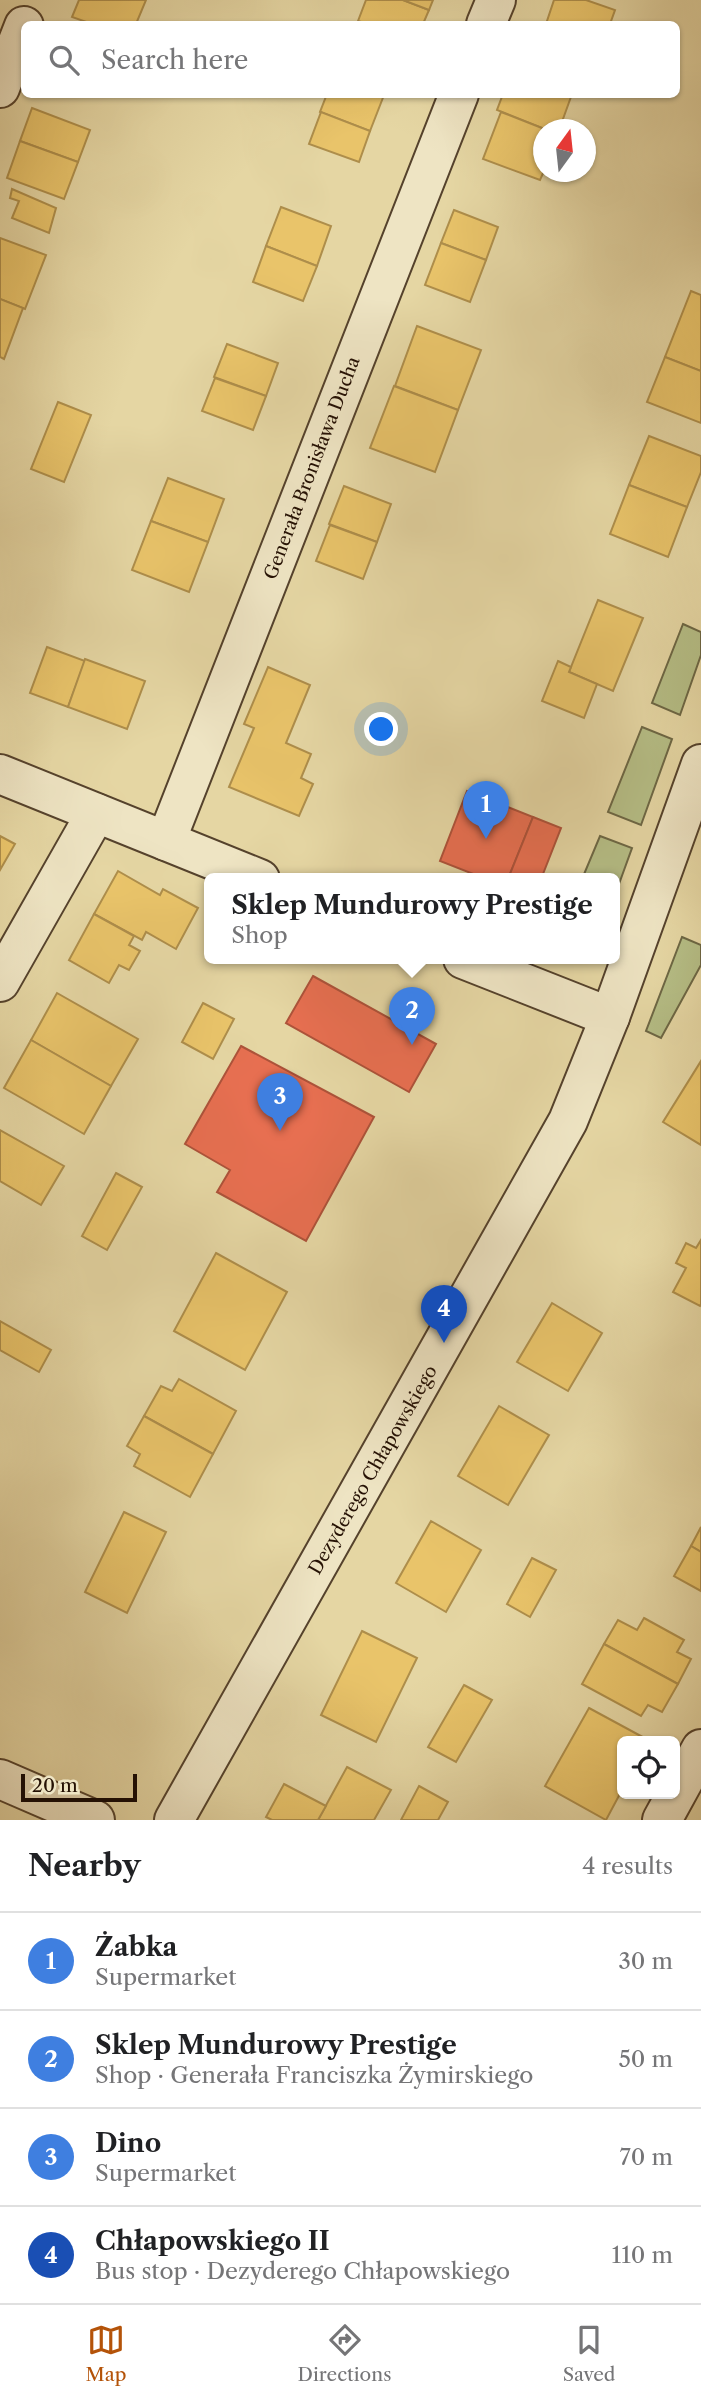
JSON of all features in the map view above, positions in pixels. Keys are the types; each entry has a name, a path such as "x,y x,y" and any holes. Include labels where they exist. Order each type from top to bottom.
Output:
{"street":[{"path":"27,21 35,0"},
{"path":"487,21 496,0"},
{"path":"0,88 21,35"},
{"name":"Generała Bronisława Ducha","path":"166,841 457,98"},
{"name":"Dezyderego Chłapowskiego","path":"174,1820 568,1121 610,1017 701,764"},
{"path":"0,774 245,873"},
{"path":"0,982 96,813"},
{"path":"476,964 610,1017"},
{"path":"662,1820 701,1749"},
{"path":"0,1779 95,1820"}],"green space":[{"path":"683,624 701,632 701,655 680,715 652,703"},
{"path":"642,727 672,739 641,825 608,812"},
{"path":"600,836 632,848 620,881 620,873 585,873"},
{"path":"682,937 701,945 701,965 661,1038 646,1031"}],"building: Homes":[{"path":"79,0 146,0 137,21 83,21 72,17"},
{"path":"366,0 403,0 429,10 424,21 358,21"},
{"path":"403,0 433,0 429,10"},
{"path":"554,0 586,0 615,10 611,21 547,21"},
{"path":"325,98 383,98 370,131 320,112"},
{"path":"502,98 571,98 563,119 533,119 533,124 497,110"},
{"path":"32,108 90,130 78,162 20,141"},
{"path":"321,112 370,131 359,162 309,144"},
{"path":"501,112 533,125 533,177 483,159"},
{"path":"20,141 78,162 64,199 7,178"},
{"path":"12,189 56,208 49,233 12,218 19,201 10,198"},
{"path":"281,207 331,226 317,266 266,246"},
{"path":"454,210 498,227 486,260 441,243"},
{"path":"0,238 46,255 25,309 0,299"},
{"path":"441,243 486,260 470,302 425,285"},
{"path":"266,246 317,266 303,301 253,282"},
{"path":"691,291 701,295 701,371 665,357"},
{"path":"0,299 23,308 4,359 0,357"},
{"path":"417,326 481,350 458,410 395,386"},
{"path":"227,344 278,363 266,396 214,377"},
{"path":"665,357 701,371 701,423 647,402"},
{"path":"215,378 266,396 253,430 202,411"},
{"path":"394,386 458,410 435,472 370,448"},
{"path":"58,402 91,415 64,482 31,469"},
{"path":"649,436 701,456 701,472 687,507 629,485"},
{"path":"168,478 224,499 208,542 151,521"},
{"path":"629,485 687,507 668,557 610,534"},
{"path":"344,486 391,504 377,542 329,524"},
{"path":"151,521 208,542 189,592 132,570"},
{"path":"330,525 377,542 363,579 316,561"},
{"path":"598,600 643,618 613,691 569,672"},
{"path":"47,647 85,661 68,707 30,693"},
{"path":"85,659 145,681 127,729 68,707"},
{"path":"558,661 571,667 569,672 597,684 584,718 542,701"},
{"path":"268,667 310,685 286,743 311,754 301,778 313,784 299,816 229,787 254,728 244,724"},
{"path":"0,836 15,844 0,870"},
{"path":"118,871 160,895 163,889 198,908 176,949 146,932 142,940 94,914"},
{"path":"94,914 134,936 129,945 140,951 129,970 119,965 109,983 69,960"},
{"path":"57,993 138,1039 111,1086 31,1040"},
{"path":"203,1003 234,1019 213,1059 182,1042"},
{"path":"31,1040 111,1086 84,1134 4,1088"},
{"path":"701,1061 701,1145 663,1122"},
{"path":"0,1130 64,1166 41,1205 0,1181"},
{"path":"116,1173 142,1187 107,1250 82,1236"},
{"path":"701,1240 700,1306 673,1292 686,1268 676,1263 686,1243 696,1248"},
{"path":"216,1253 287,1292 245,1370 174,1331"},
{"path":"552,1303 602,1333 568,1391 517,1362"},
{"path":"0,1321 51,1350 39,1372 0,1350"},
{"path":"179,1379 236,1411 213,1454 144,1416 161,1386 172,1391"},
{"path":"499,1406 549,1435 508,1505 458,1476"},
{"path":"144,1416 213,1454 190,1497 134,1466 140,1454 127,1446"},
{"path":"124,1512 166,1532 127,1613 85,1592"},
{"path":"431,1521 481,1550 446,1612 396,1583"},
{"path":"701,1527 701,1552 691,1546"},
{"path":"691,1546 701,1552 701,1591 674,1576"},
{"path":"532,1558 556,1570 530,1617 507,1604"},
{"path":"644,1618 684,1640 677,1652 691,1659 678,1684 604,1644 618,1620 637,1630"},
{"path":"362,1631 417,1658 376,1742 321,1715"},
{"path":"604,1644 678,1684 662,1712 648,1705 641,1716 582,1684"},
{"path":"464,1685 492,1700 456,1762 428,1747"},
{"path":"589,1708 641,1736 617,1736 617,1799 606,1820 545,1786"},
{"path":"347,1767 391,1790 374,1820 318,1820"},
{"path":"284,1784 326,1806 318,1820 272,1820 266,1817"},
{"path":"419,1786 448,1802 438,1820 401,1820"}],"building: Shops":[{"path":"467,791 533,817 510,873 471,873 440,861"},
{"path":"533,817 561,828 543,873 510,873"},
{"path":"313,976 436,1044 409,1092 286,1023"},
{"path":"241,1046 374,1117 306,1241 217,1192 230,1170 185,1144"}],"place":[{"name":"Żabka","path":"486,839"},
{"name":"Sklep Mundurowy Prestige","path":"412,1045"},
{"name":"Dino","path":"280,1131"},
{"name":"Chłapowskiego II","path":"444,1343"}]}
